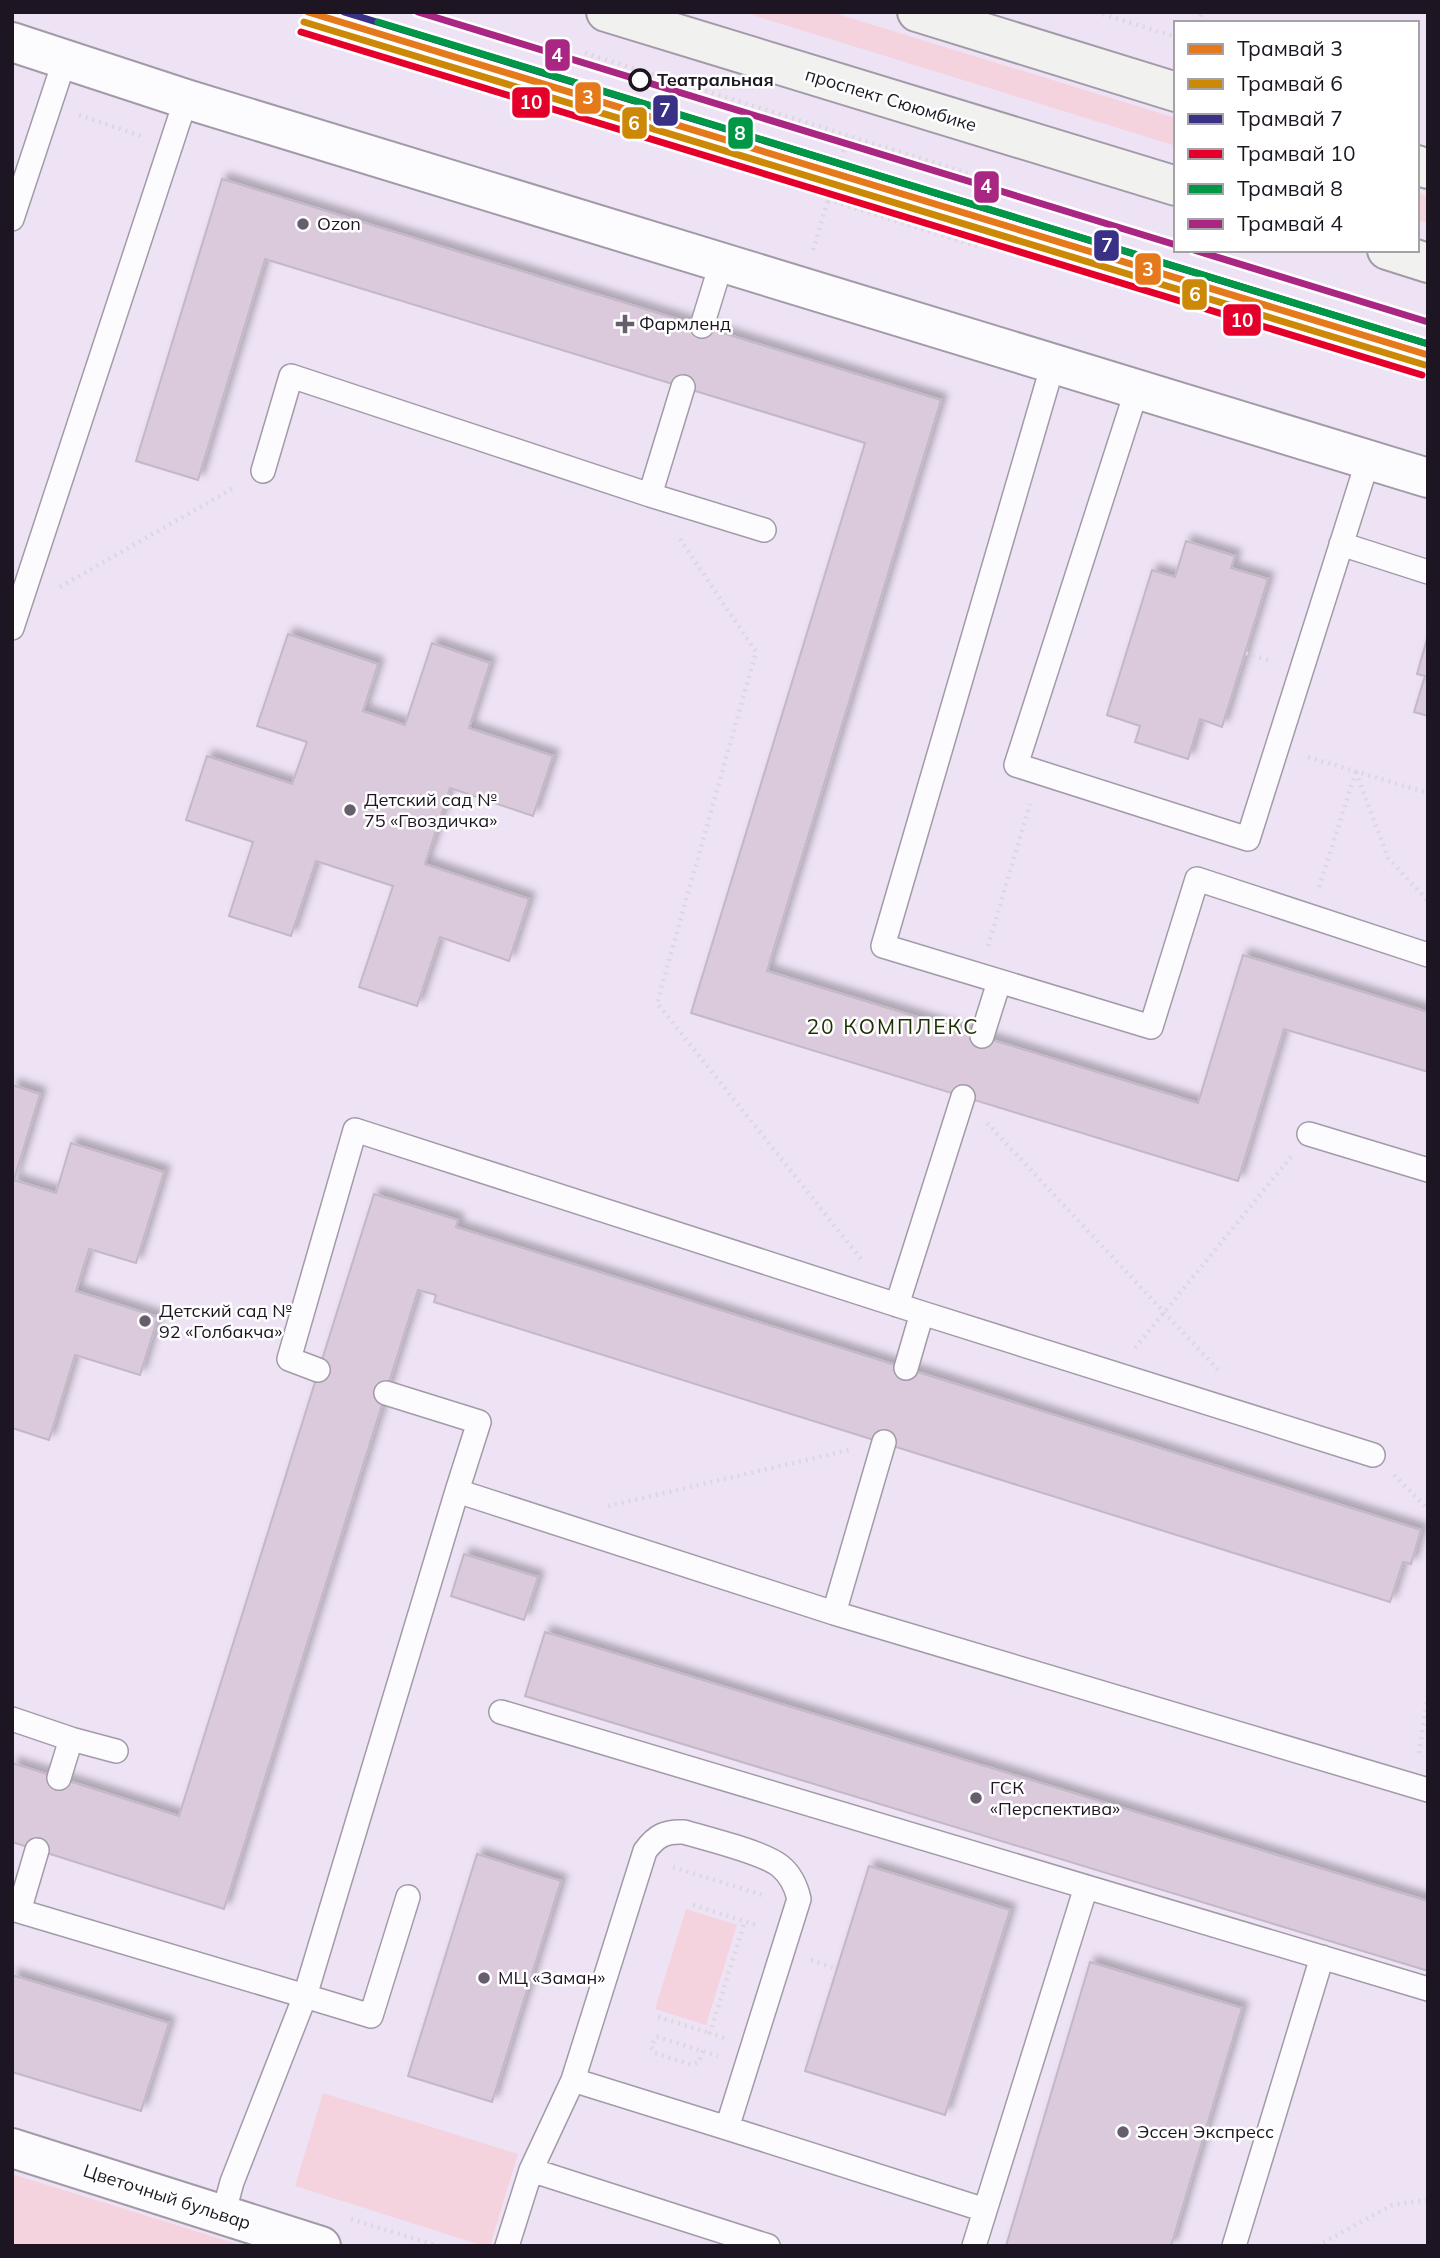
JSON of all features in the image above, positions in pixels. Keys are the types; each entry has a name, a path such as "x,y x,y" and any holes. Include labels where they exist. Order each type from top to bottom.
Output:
{"main road":[{"name":"проспект Сююмбике","path":"606,12 1174,185"},
{"path":"917,12 1174,91"},
{"path":"1394,252 1428,262"}],"street":[{"path":"12,42 186,99 1428,478"},
{"name":"Цветочный бульвар","path":"12,2148 321,2246"}],"lane":[{"path":"12,219 65,59"},
{"path":"15,620 186,99"},
{"path":"702,326 722,261"},
{"path":"1053,364 883,946 1151,1027 1197,879 1428,955"},
{"path":"263,471 291,376 764,530"},
{"path":"650,495 683,387"},
{"path":"1137,389 1016,765 1248,839 1368,460"},
{"path":"1341,544 1428,572"},
{"path":"982,1037 989,979"},
{"path":"897,1305 963,1097"},
{"path":"318,1370 289,1359 347,1127 1373,1455"},
{"path":"1309,1134 1428,1170"},
{"path":"906,1368 922,1313"},
{"path":"223,2215 232,2182 305,1996 479,1422 386,1393"},
{"path":"834,1613 884,1443"},
{"path":"457,1491 834,1613 1421,1788"},
{"path":"501,1712 1428,1989"},
{"path":"12,1719 116,1751"},
{"path":"59,1778 71,1739"},
{"path":"507,2246 531,2170 573,2080 642,1858 654,1839 672,1831 684,1832 777,1864 792,1879 799,1899 727,2128"},
{"path":"37,1850 19,1911 371,2016 408,1897"},
{"path":"974,2246 1086,1887"},
{"path":"1234,2246 1322,1957"},
{"path":"573,2080 985,2210"},
{"path":"531,2170 768,2246"}],"path":[{"path":"1096,12 1174,36"},
{"path":"585,53 999,183"},
{"path":"50,106 170,146"},
{"path":"570,113 830,192"},
{"path":"803,286 848,136"},
{"path":"828,200 979,247"},
{"path":"15,620 263,471"},
{"path":"650,495 756,652 657,1003 897,1305"},
{"path":"1277,747 1428,793"},
{"path":"1356,771 1388,858 1428,901"},
{"path":"1310,916 1356,771"},
{"path":"989,979 1039,773"},
{"path":"963,1097 1221,1372"},
{"path":"1114,1374 1309,1134"},
{"path":"546,1520 884,1443"},
{"path":"1373,1455 1428,1509"},
{"path":"1421,1788 1428,1695"},
{"path":"642,1858 796,1906"},
{"path":"693,1905 788,1935"},
{"path":"710,2033 745,1921"},
{"path":"658,2017 710,2033 750,2056"},
{"path":"703,2050 699,2062 692,2065 654,2053 651,2046 658,2037 703,2050 750,2056"},
{"path":"1317,2246 1392,2205 1428,2200"}],"shaded area":[{"path":"743,12 831,12 1174,117 1174,145"},
{"path":"1419,194 1428,196 1428,223 1419,221"},
{"path":"686,1909 737,1925 706,2025 655,2009"},
{"path":"323,2093 518,2154 490,2246 295,2186"},
{"path":"12,2174 244,2246 12,2246"}],"building":[{"path":"222,179 941,400 767,971 1198,1103 1243,955 1428,1012 1428,1072 1284,1029 1238,1181 691,1013 865,443 265,259 198,480 136,461"},
{"path":"1186,541 1235,556 1231,568 1268,579 1222,727 1200,719 1188,759 1135,742 1140,726 1107,715 1152,570 1175,577"},
{"path":"288,634 378,664 363,711 405,725 432,643 490,663 469,728 553,756 533,816 450,788 425,864 529,899 509,961 440,937 417,1006 359,987 393,886 316,861 291,936 229,916 253,842 186,820 207,756 292,784 307,742 257,726"},
{"path":"1427,639 1428,716 1414,712 1425,676 1417,674"},
{"path":"12,1085 40,1094 14,1180 56,1193 71,1143 164,1172 136,1263 89,1249 76,1291 158,1317 140,1375 75,1355 49,1440 12,1428"},
{"path":"374,1194 458,1220 456,1227 1421,1530 1411,1564 1403,1562 1390,1602 434,1302 436,1295 418,1290 224,1909 12,1842 12,1763 179,1816"},
{"path":"464,1554 538,1577 524,1620 451,1596"},
{"name":"ГСК «Перспектива»","path":"545,1632 1428,1901 1428,1971 525,1696"},
{"name":"МЦ «Заман»","path":"477,1854 561,1881 492,2102 408,2076"},
{"path":"869,1866 1010,1910 945,2115 805,2071"},
{"path":"1090,1962 1242,2008 1171,2246 1006,2246"},
{"path":"12,1975 169,2023 141,2111 12,2072"}],"tram line":[{"name":"3","path":"308,12 1428,355"},
{"name":"7","path":"344,12 1428,344"},
{"name":"4","path":"418,12 1174,244"},
{"name":"6","path":"304,22 1425,365"},
{"name":"8","path":"378,22 1425,343"},
{"name":"10","path":"301,32 1422,375"},
{"name":"4","path":"1200,252 1428,322"}],"place":[{"name":"Театральная","path":"640,80"},
{"name":"Ozon","path":"303,224"},
{"name":"Фармленд","path":"625,324"},
{"name":"Детский сад № 75 «Гвоздичка»","path":"350,810"},
{"name":"Детский сад № 92 «Голбакча»","path":"145,1321"},
{"name":"ГСК «Перспектива»","path":"976,1798"},
{"name":"МЦ «Заман»","path":"484,1978"},
{"name":"Эссен Экспресс","path":"1123,2132"}],"district":[{"name":"20 КОМПЛЕКС","path":"893,1027"}]}
